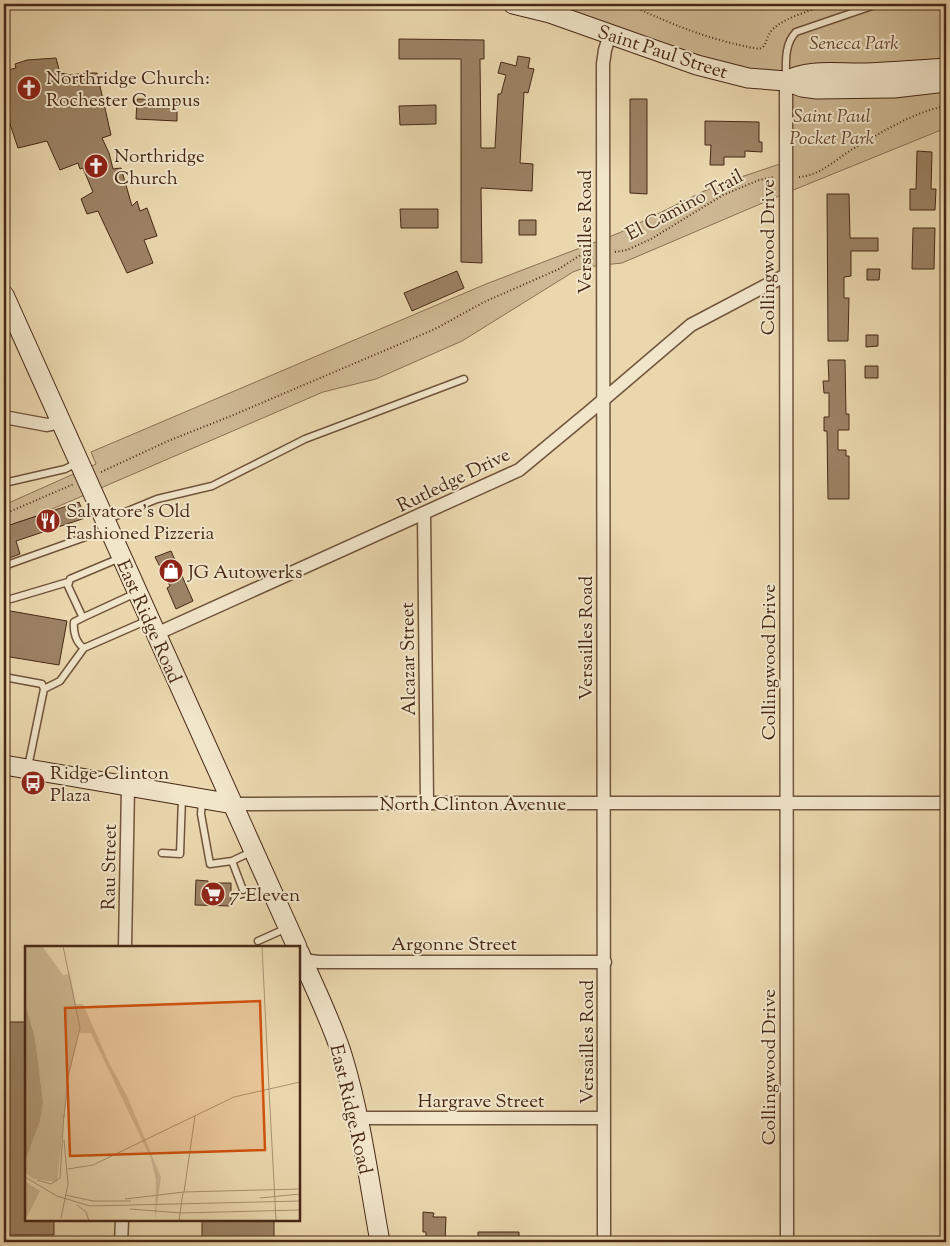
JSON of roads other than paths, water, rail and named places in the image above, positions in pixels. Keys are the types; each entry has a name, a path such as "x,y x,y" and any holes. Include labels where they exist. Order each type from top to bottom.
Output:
{"main road":[{"name":"Saint Paul Street","path":"513,4 550,13 717,71 756,79 786,81 807,88 840,90 894,88 946,82"},
{"name":"Saint Paul Street","path":"786,81 808,74 867,73 946,68"},
{"name":"East Ridge Road","path":"4,296 296,946"},
{"name":"North Clinton Avenue","path":"4,765 182,797 232,804"},
{"name":"East Ridge Road","path":"300,955 340,1051 357,1118 380,1242"}],"street":[{"name":"Versailles Road","path":"604,1242 605,962 602,252 603,64 610,34"},
{"name":"Collingwood Drive","path":"786,81 786,1242"},
{"name":"Rutledge Drive","path":"152,627 424,514 519,470 691,325 786,275"},
{"path":"4,417 47,425 61,422"},
{"name":"Alcazar Street","path":"424,514 427,803"},
{"name":"Rau Street","path":"125,946 128,787"},
{"name":"North Clinton Avenue","path":"232,804 946,803"},
{"name":"Argonne Street","path":"300,953 329,962 605,962"},
{"name":"Hargrave Street","path":"357,1118 604,1118"},
{"path":"121,1242 122,1221"}],"lane":[{"path":"786,81 788,47 792,36 796,32 869,5 878,4"},
{"path":"4,566 107,525 157,498 212,486 305,439 464,379"},
{"path":"4,483 66,468 79,462"},
{"path":"4,601 68,582 70,579 122,558"},
{"path":"68,582 68,586 84,617"},
{"path":"84,648 80,645 73,629 74,622 137,592"},
{"path":"44,689 60,681 84,648 152,627"},
{"path":"4,678 42,684 44,689 28,770"},
{"path":"162,853 180,854 182,797"},
{"path":"202,800 202,814 210,864 232,861 253,851"},
{"path":"232,861 243,890"},
{"path":"258,942 288,928"}],"place":[{"name":"Northridge Church: Rochester Campus","path":"29,88"},
{"name":"Northridge Church","path":"96,166"},
{"name":"Salvatore's Old Fashioned Pizzeria","path":"48,521"},
{"name":"JG Autowerks","path":"171,571"},
{"name":"Ridge-Clinton Plaza","path":"33,783"},
{"name":"7-Eleven","path":"213,894"}],"park label":[{"name":"Seneca Park","path":"854,42"},
{"name":"Saint Paul Pocket Park","path":"832,126"}]}
